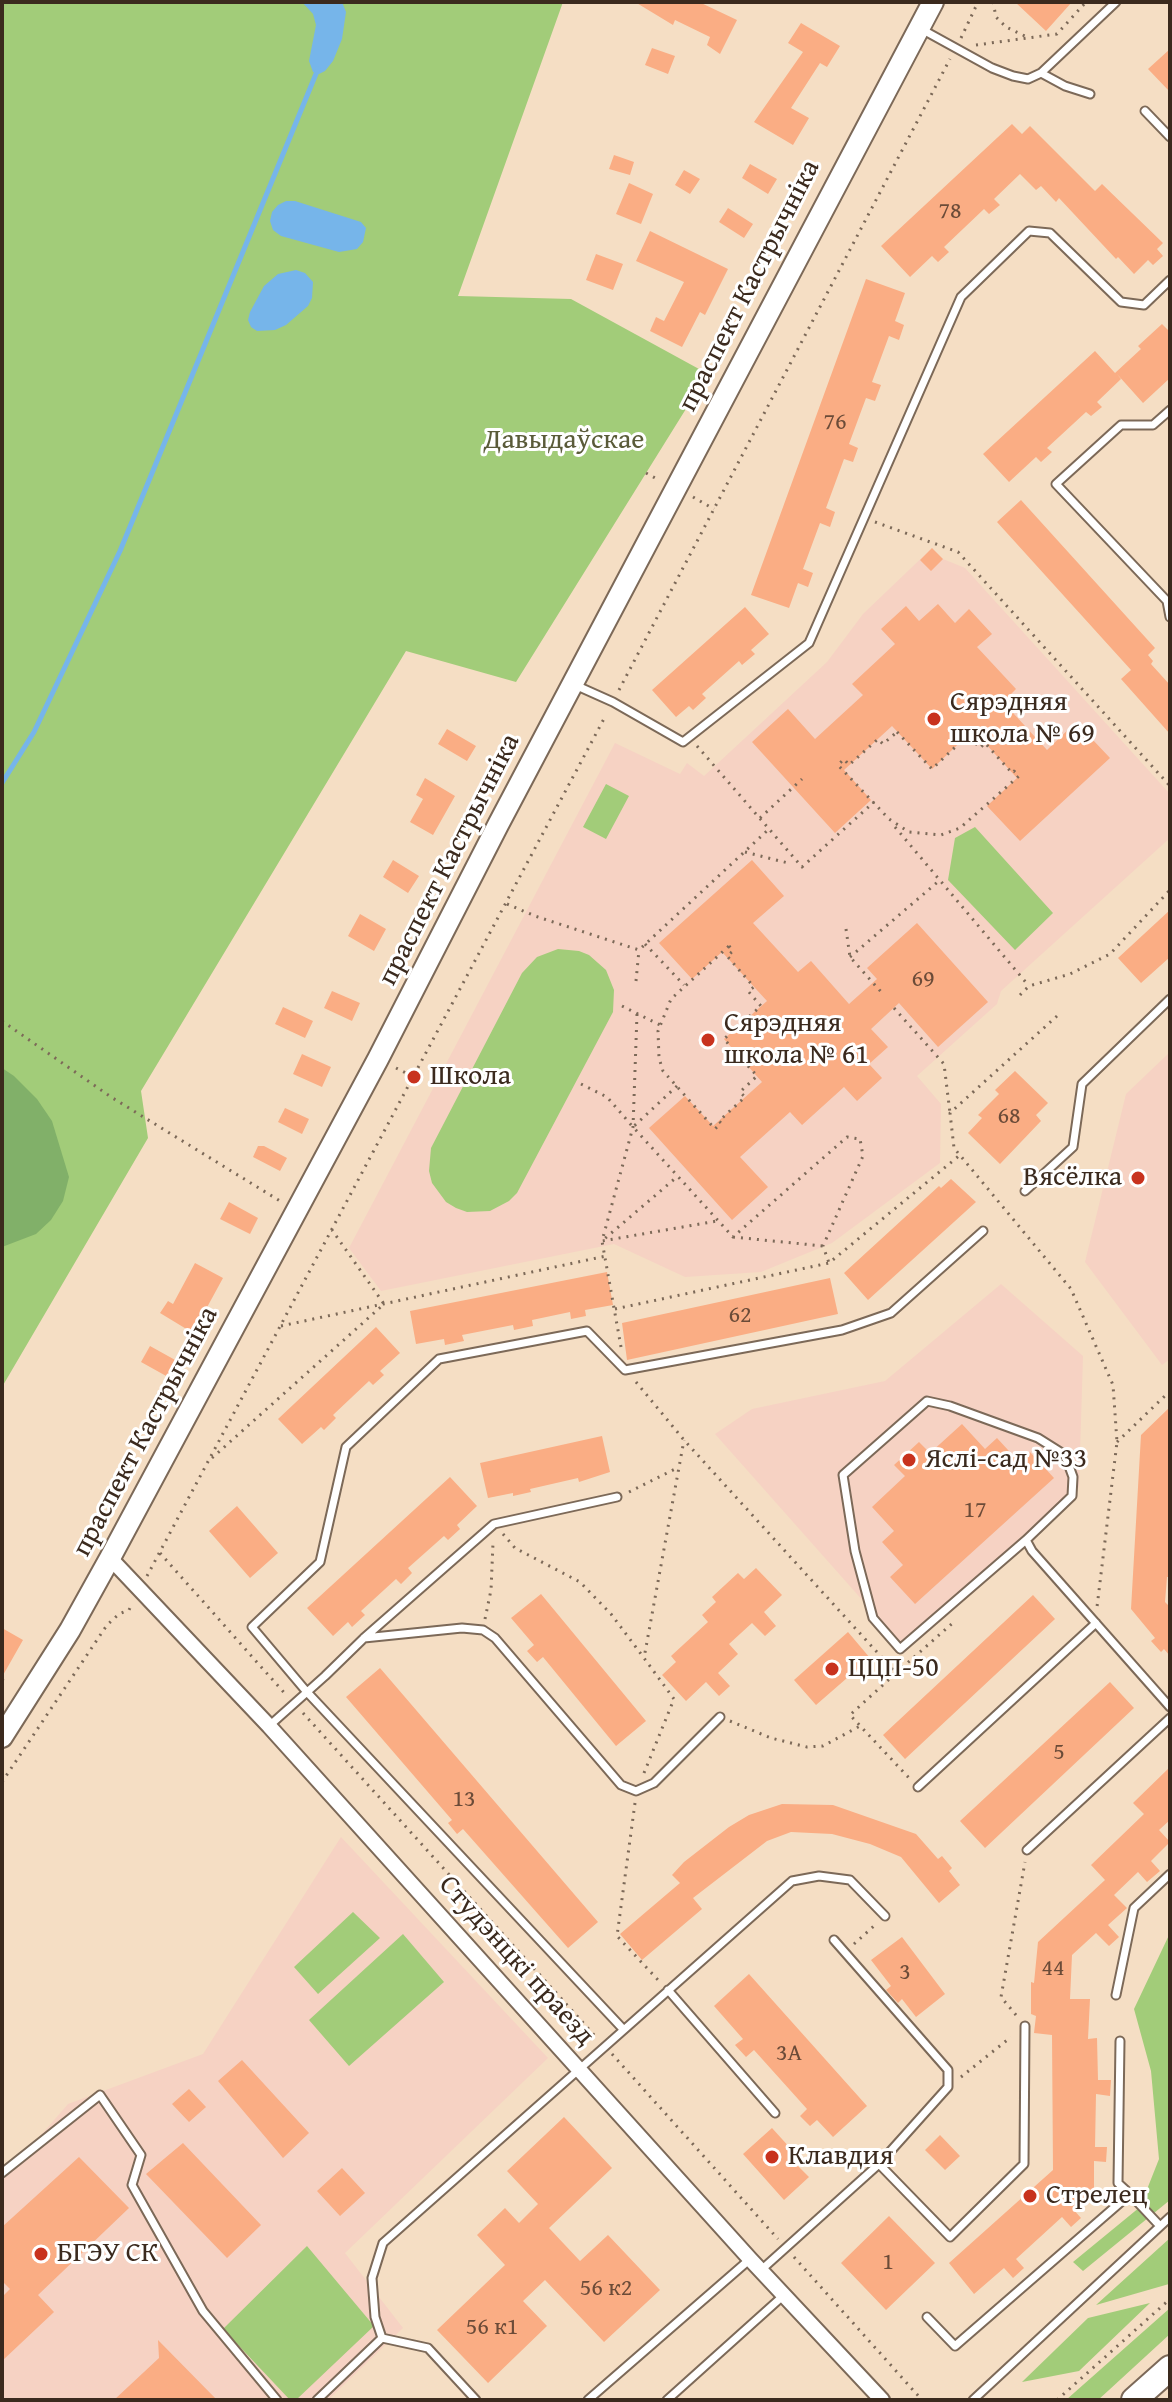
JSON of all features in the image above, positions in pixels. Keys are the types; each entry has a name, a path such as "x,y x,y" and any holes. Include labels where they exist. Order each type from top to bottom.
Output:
{"main road":[{"name":"праспект Кастрычніка","path":"2,1737 70,1630 297,1211 855,145 933,2"},
{"path":"1134,2400 1170,2368"}],"street":[{"name":"Студэнцкі праезд","path":"110,1558 269,1726 755,2265 882,2400"}],"lane":[{"path":"919,28 1013,76 1028,79 1041,73 1116,2"},
{"path":"1041,73 1065,86 1090,94"},
{"path":"1145,111 1170,137"},
{"path":"574,685 613,702 683,742 809,643 961,297 1029,231 1050,233 1121,302 1144,305 1170,280"},
{"path":"1170,410 1153,425 1121,425 1056,484 1167,601 1170,617"},
{"path":"1025,1191 1073,1147 1082,1084 1170,999"},
{"path":"623,2029 306,1691 252,1627 320,1562 346,1447 439,1359 587,1331 625,1370 842,1330 891,1313 983,1231"},
{"path":"927,1401 950,1406 1038,1438 1065,1455 1073,1477 1072,1496 1026,1540 900,1649 873,1618 855,1551 843,1475 927,1401"},
{"path":"269,1726 494,1524 617,1497"},
{"path":"1026,1540 1032,1551 1170,1707"},
{"path":"918,1787 1096,1623"},
{"path":"364,1638 462,1628 483,1630 495,1638 621,1785 636,1791 654,1783 720,1717"},
{"path":"1027,1850 1170,1718"},
{"path":"1116,1995 1134,1908 1170,1874"},
{"path":"382,2338 375,2317 372,2278 383,2243 792,1881 819,1876 850,1880 885,1916"},
{"path":"588,2400 755,2265 786,2248 879,2164 948,2087 948,2070 834,1940"},
{"path":"668,1990 775,2113"},
{"path":"879,2164 950,2237 1024,2164 1025,2026"},
{"path":"1120,2041 1118,2183 1160,2226"},
{"path":"2,2173 100,2095 141,2155 132,2185 203,2311 277,2400"},
{"path":"927,2317 955,2346 1130,2194"},
{"path":"973,2400 1170,2217"},
{"path":"667,2400 784,2295"},
{"path":"317,2400 382,2338"},
{"path":"382,2338 428,2348 476,2400"}],"path":[{"path":"2,1782 107,1625 129,1610 507,904 978,2"},
{"path":"993,2 996,17 1006,27 1029,38"},
{"path":"956,48 1057,34 1086,2"},
{"path":"646,473 657,479"},
{"path":"688,495 714,509"},
{"path":"864,518 958,552 1170,786"},
{"path":"889,819 909,832 921,835 951,832 969,822 1019,776 1014,771 1012,773 985,743 980,748 968,735 932,769 897,732 883,744 878,739 849,765 844,759 838,765 889,819 1029,986"},
{"path":"690,737 802,867 874,802"},
{"path":"760,818 802,779"},
{"path":"636,981 639,950 769,829"},
{"path":"745,852 788,863"},
{"path":"850,957 940,880"},
{"path":"1020,995 1029,986 1070,974 1110,954 1170,890"},
{"path":"507,904 639,950"},
{"path":"846,929 850,957 883,994"},
{"path":"645,944 684,986"},
{"path":"729,946 733,951 727,956 754,987 748,991 761,1006 724,1039 757,1076 740,1092 745,1097 719,1121 721,1123 715,1129 663,1071 659,1058 660,1025 671,999 729,946"},
{"path":"622,1006 660,1025"},
{"path":"894,1008 944,1064 954,1148 1071,1289 1113,1385 1117,1442 1096,1623"},
{"path":"637,1014 633,1127 602,1241 625,1370 684,1440 896,1673 850,1715 918,1787"},
{"path":"950,1113 1057,1016"},
{"path":"2,1021 111,1097 297,1211"},
{"path":"581,1084 607,1097 733,1237 823,1246"},
{"path":"633,1127 677,1086"},
{"path":"733,1237 847,1137 860,1139 863,1156 823,1246 829,1263"},
{"path":"615,1309 829,1263 960,1155"},
{"path":"602,1241 678,1176"},
{"path":"602,1241 719,1221"},
{"path":"332,1230 384,1304"},
{"path":"281,1326 606,1256"},
{"path":"210,1460 384,1304"},
{"path":"1117,1442 1170,1391"},
{"path":"644,1658 684,1440"},
{"path":"617,1497 679,1467"},
{"path":"494,1524 515,1548 580,1582 611,1614 674,1699 636,1791 617,1936 668,1990"},
{"path":"483,1630 491,1590 494,1524"},
{"path":"160,1553 922,2400"},
{"path":"720,1717 771,1738 807,1747 823,1746 860,1726"},
{"path":"948,2087 1025,2026 1001,1997 1027,1850"},
{"path":"845,1952 885,1916"},
{"path":"1057,2400 1170,2299"}],"shaded area":[{"name":"Сярэдняя школа № 61","path":"932,548 943,559 965,568 1170,794 1170,838 1001,991 997,1004 917,1076 941,1104 940,1163 832,1243 761,1272 685,1277 614,1244 381,1291 349,1248 615,743 680,774 687,763 704,776 827,662 863,614"},
{"name":"Вясёлка","path":"1170,1052 1170,1359 1162,1365 1085,1262 1126,1094"},
{"name":"Яслі-сад №33","path":"1001,1284 1083,1356 1079,1487 903,1646 715,1434 752,1409 885,1381"},
{"path":"341,1837 548,2058 345,2253 403,2328 328,2400 2,2400 2,2180 68,2104 203,2054"}],"green space":[{"name":"Давыдаўскае","path":"2,2 563,2 458,296 571,299 699,369 694,396 516,682 406,651 141,1091 148,1138 2,1387"},
{"path":"606,784 629,796 606,839 583,827"},
{"path":"975,827 1053,913 1015,950 948,880 955,838"},
{"path":"558,949 589,955 606,970 614,990 613,1012 517,1193 490,1211 467,1212 456,1208 446,1202 432,1183 429,1171 431,1148 522,973 537,957"},
{"path":"2,1068 37,1099 52,1121 69,1177 63,1201 51,1220 36,1234 2,1247"},
{"path":"353,1912 380,1938 318,1994 294,1967"},
{"path":"1170,1933 1170,2200 1083,2271 1073,2262 1140,2207 1159,2159 1151,2071 1134,2009"},
{"path":"403,1934 444,1982 349,2066 309,2020"},
{"path":"1170,2238 1169,2284 1096,2305"},
{"path":"307,2246 374,2326 296,2400 290,2400 223,2329"},
{"path":"1150,2303 1079,2371 1022,2382 1088,2318"},
{"path":"1170,2308 1170,2334 1098,2400 1066,2400"}],"water":[{"path":"302,2 342,2 346,12 342,39 333,61 319,74 313,72 309,61 316,25 313,14"},
{"path":"286,201 295,201 361,222 366,228 363,242 357,249 339,252 281,236 273,230 270,221 272,212"},
{"path":"296,270 305,273 313,282 308,306 286,325 275,330 257,331 251,327 248,320 250,312 264,286 278,274"}],"building":[{"path":"635,2 699,2 737,20 720,54 707,45 710,37 675,20 673,25"},
{"path":"1015,2 1072,2 1046,31"},
{"path":"801,23 840,46 827,67 820,63 791,108 809,118 793,145 754,122 803,52 788,43"},
{"path":"652,48 675,56 668,74 645,65"},
{"path":"1170,49 1170,92 1148,69"},
{"path":"1012,124 1022,134 1030,126 1095,191 1102,184 1163,243 1157,249 1163,256 1153,265 1148,260 1134,274 1059,198 1056,202 1041,186 1036,190 1020,174 994,199 1000,205 989,214 984,209 944,247 949,252 938,262 932,256 910,277 881,246"},
{"path":"614,155 634,162 630,175 609,169"},
{"path":"750,164 777,179 768,194 742,178"},
{"path":"684,170 700,179 690,194 675,185"},
{"path":"629,183 653,194 641,224 616,214"},
{"path":"728,208 753,224 744,238 719,222"},
{"path":"650,231 728,269 705,315 700,312 682,347 650,331 656,317 664,321 684,282 636,261"},
{"path":"596,254 623,264 613,290 586,280"},
{"path":"866,279 905,293 895,321 904,325 899,340 889,336 872,382 881,385 875,401 866,398 849,444 858,448 853,462 844,459 826,508 835,512 830,527 820,523 803,569 813,573 808,587 798,583 789,608 751,595"},
{"path":"1162,324 1170,332 1170,378 1143,403 1117,374 1121,379 1097,402 1102,407 1091,416 1086,412 1047,448 1052,452 1041,462 1036,457 1009,482 983,454 1095,351 1115,373"},
{"path":"1021,500 1155,648 1148,655 1153,661 1151,664 1170,685 1170,734 1121,679 1131,670 997,522"},
{"path":"932,548 943,559 931,571 920,560"},
{"path":"938,604 955,623 969,609 992,634 977,647 1016,689 1003,702 1047,750 1076,722 1110,758 1020,841 987,806 1017,778 973,730 932,769 892,726 844,770 871,800 835,833 752,742 788,709 815,739 863,695 852,684 895,644 881,629 906,606 919,621"},
{"path":"745,607 769,634 751,650 755,654 742,665 739,661 702,694 706,698 693,710 689,706 676,717 652,690"},
{"path":"447,729 476,746 467,761 438,744"},
{"path":"425,778 455,796 433,835 410,822 423,799 416,795"},
{"path":"393,860 419,876 408,893 383,877"},
{"path":"752,860 784,896 753,923 798,972 811,961 849,1004 877,979 867,968 917,923 988,1002 938,1047 899,1003 871,1029 888,1047 869,1064 882,1078 857,1101 844,1087 802,1125 790,1112 740,1157 768,1187 732,1220 649,1128 685,1096 713,1126 762,1082 724,1039 767,1001 722,952 692,979 659,943"},
{"path":"1170,910 1170,957 1141,983 1118,958"},
{"path":"360,914 386,929 374,951 348,936"},
{"path":"332,991 360,1003 352,1021 324,1008"},
{"path":"283,1007 313,1021 305,1038 275,1024"},
{"path":"302,1054 331,1067 322,1087 293,1074"},
{"path":"1015,1071 1048,1103 1036,1115 1041,1121 1000,1164 968,1133 982,1118 978,1115 999,1094 995,1090"},
{"path":"285,1108 309,1119 302,1134 278,1122"},
{"path":"258,1146 287,1158 280,1171 253,1157"},
{"path":"951,1179 976,1202 868,1300 844,1273 939,1186 941,1188"},
{"path":"229,1202 258,1218 250,1234 220,1219"},
{"path":"195,1263 223,1278 193,1333 160,1313 168,1301 173,1304"},
{"path":"607,1272 613,1305 585,1310 586,1316 571,1319 570,1312 532,1320 533,1326 514,1330 513,1325 462,1335 464,1341 445,1345 444,1339 416,1344 410,1311"},
{"path":"830,1278 838,1314 627,1360 622,1323"},
{"path":"376,1327 400,1353 380,1371 384,1375 373,1385 369,1381 333,1415 336,1418 324,1430 321,1427 302,1444 278,1419"},
{"path":"150,1346 177,1361 168,1377 141,1362"},
{"path":"1170,1407 1170,1577 1167,1577 1165,1602 1170,1607 1170,1656 1164,1649 1161,1652 1151,1641 1155,1638 1131,1609 1141,1435"},
{"name":"Яслі-сад №33","path":"962,1424 985,1449 997,1438 1019,1462 1030,1452 1054,1478 915,1604 890,1577 903,1565 882,1542 894,1531 872,1507 905,1476 894,1465 919,1442 930,1453"},
{"path":"602,1436 610,1472 579,1482 578,1478 513,1496 513,1493 488,1498 480,1463"},
{"path":"450,1477 477,1506 457,1525 460,1529 448,1540 444,1536 408,1568 412,1573 401,1584 396,1579 361,1611 365,1615 352,1627 348,1622 333,1636 307,1608"},
{"path":"237,1506 278,1553 250,1578 209,1531"},
{"path":"756,1568 782,1595 764,1612 776,1626 765,1636 752,1623 729,1644 738,1654 718,1673 730,1686 719,1696 706,1682 686,1701 662,1675 676,1662 671,1656 708,1622 702,1615 716,1602 712,1597 738,1573 744,1579"},
{"path":"541,1594 646,1721 616,1746 543,1657 537,1662 527,1651 534,1645 511,1618"},
{"path":"1033,1595 1055,1619 905,1759 883,1735"},
{"path":"2,1628 23,1640 2,1677"},
{"name":"ЦЦП-50","path":"848,1632 870,1658 816,1705 794,1680"},
{"path":"380,1668 598,1922 568,1948 463,1829 457,1834 448,1823 452,1820 346,1697"},
{"path":"1110,1682 1134,1708 985,1848 960,1821"},
{"path":"1170,1767 1170,1820 1159,1830 1170,1842 1151,1861 1160,1871 1147,1882 1138,1872 1114,1895 1127,1908 1108,1925 1119,1937 1109,1946 1096,1933 1072,1955 1070,1999 1090,1999 1088,2039 1097,2038 1098,2080 1111,2080 1110,2096 1096,2094 1095,2147 1107,2147 1106,2162 1094,2161 1094,2191 1073,2209 1081,2218 1071,2227 1062,2217 1016,2259 1024,2268 1013,2278 1004,2268 974,2294 949,2263 1053,2170 1052,2035 1034,2033 1036,2016 1031,2014 1031,1982 1034,1983 1038,1942 1105,1880 1091,1865 1144,1814 1133,1803"},
{"path":"782,1804 833,1805 916,1834 938,1859 942,1856 960,1885 939,1903 901,1857 870,1844 832,1834 791,1832 767,1841 693,1898 702,1909 642,1960 620,1934 680,1883 672,1875 729,1827 749,1815"},
{"path":"902,1937 945,1994 916,2017 902,1999 898,2003 886,1990 891,1986 871,1960"},
{"path":"749,1974 867,2106 833,2137 817,2120 810,2126 800,2116 807,2109 754,2050 746,2057 735,2045 743,2039 714,2006"},
{"path":"242,2060 309,2133 283,2158 218,2081"},
{"path":"189,2089 206,2107 189,2122 172,2104"},
{"path":"564,2117 612,2168 549,2228 580,2261 608,2235 660,2290 604,2342 545,2280 523,2301 547,2326 488,2383 437,2330 505,2265 477,2235 505,2208 519,2223 538,2204 507,2171"},
{"name":"Клавдия","path":"772,2128 801,2160 796,2164 809,2177 784,2200 743,2154"},
{"path":"940,2135 960,2156 945,2170 925,2150"},
{"path":"183,2143 261,2225 227,2258 146,2174"},
{"name":"БГЭУ СК","path":"79,2157 129,2208 38,2295 54,2312 2,2361 2,2297 10,2289 2,2281 2,2227"},
{"path":"342,2168 365,2193 340,2216 317,2191"},
{"path":"889,2216 935,2263 886,2310 841,2263"},
{"path":"158,2340 217,2400 114,2400 159,2358"}],"waterway":[{"path":"2,783 34,732 120,551 318,69"}],"place":[{"name":"Сярэдняя школа № 69","path":"934,719"},
{"name":"Сярэдняя школа № 61","path":"708,1040"},
{"name":"Школа","path":"414,1077"},
{"name":"Вясёлка","path":"1138,1178"},
{"name":"Яслі-сад №33","path":"909,1460"},
{"name":"ЦЦП-50","path":"832,1669"},
{"name":"Клавдия","path":"772,2157"},
{"name":"Стрелец","path":"1030,2196"},
{"name":"БГЭУ СК","path":"41,2254"}]}
